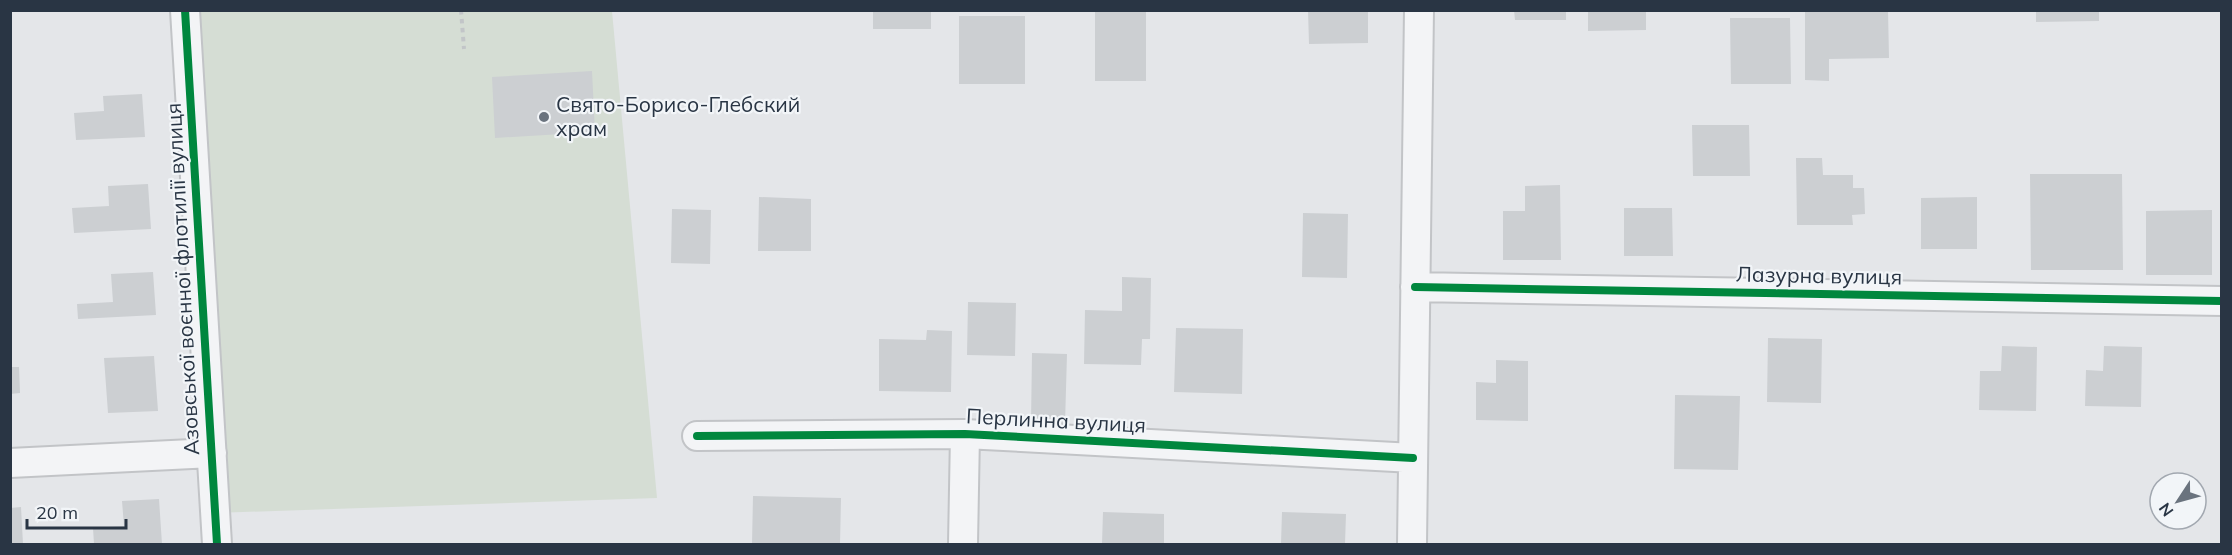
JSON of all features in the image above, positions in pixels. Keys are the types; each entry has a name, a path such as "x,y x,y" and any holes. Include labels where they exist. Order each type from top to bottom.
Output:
{"street":[{"name":"Азовської воєнної флотилії вулиця","path":"185,10 217,544"},
{"path":"1412,544 1419,10"},
{"name":"Лазурна вулиця","path":"1415,287 2222,300"},
{"path":"963,544 966,434"},
{"name":"Перлинна вулиця","path":"697,436 966,434 1413,458"},
{"path":"10,463 212,453"}],"path":[{"path":"461,10 464,49"}],"shaded area":[{"path":"185,11 612,11 657,498 215,513"}],"building":[{"path":"873,10 931,10 931,29 873,29"},
{"path":"1095,10 1146,10 1146,81 1095,81"},
{"path":"1308,10 1368,10 1368,43 1309,44"},
{"path":"1514,10 1566,10 1566,20 1515,20"},
{"path":"1588,10 1646,10 1646,30 1588,31"},
{"path":"1805,10 1888,10 1889,58 1829,59 1829,81 1805,80"},
{"path":"2036,10 2099,10 2099,21 2036,22"},
{"path":"959,16 1025,16 1025,84 959,84"},
{"path":"1730,18 1790,18 1791,84 1731,84"},
{"name":"Свято-Борисо-Глебский храм","path":"592,71 595,132 495,138 492,77"},
{"path":"142,94 145,137 76,140 74,113 104,111 103,96"},
{"path":"1692,125 1749,125 1750,176 1693,176"},
{"path":"1796,158 1822,158 1823,175 1853,175 1853,188 1864,188 1865,214 1852,215 1853,225 1797,225"},
{"path":"2030,174 2122,174 2123,270 2031,270"},
{"path":"148,184 151,229 74,233 72,208 109,206 108,186"},
{"path":"1560,185 1561,260 1503,260 1503,211 1525,211 1525,186"},
{"path":"759,197 811,199 811,251 758,251"},
{"path":"1977,197 1977,249 1921,249 1921,198"},
{"path":"1624,208 1672,208 1673,256 1624,256"},
{"path":"672,209 711,210 710,264 671,263"},
{"path":"2212,210 2212,275 2146,275 2146,211"},
{"path":"1303,213 1348,214 1347,278 1302,277"},
{"path":"153,272 156,315 78,319 77,304 113,302 111,274"},
{"path":"1122,277 1151,278 1150,339 1142,339 1141,365 1084,364 1085,310 1122,311"},
{"path":"968,302 1016,303 1015,356 967,355"},
{"path":"1176,328 1243,329 1242,394 1174,392"},
{"path":"927,330 952,331 951,392 879,391 879,339 926,340"},
{"path":"1768,338 1822,339 1821,403 1767,402"},
{"path":"2002,346 2037,347 2036,411 1979,410 1980,371 2001,371"},
{"path":"2104,346 2142,347 2141,407 2085,406 2086,370 2103,371"},
{"path":"1032,353 1067,354 1065,424 1031,423"},
{"path":"154,356 158,411 108,413 104,358"},
{"path":"1496,360 1528,361 1528,421 1476,420 1476,382 1496,383"},
{"path":"10,367 19,367 20,393 10,394"},
{"path":"1675,395 1740,396 1738,470 1674,469"},
{"path":"753,496 841,498 840,544 752,544"},
{"path":"159,499 162,544 94,544 93,528 124,526 122,501"},
{"path":"21,507 23,544 10,544 10,508"},
{"path":"1103,512 1164,514 1164,544 1102,544"},
{"path":"1282,512 1346,514 1345,544 1281,544"}],"cycle path":[{"path":"185,10 217,544"},
{"path":"1415,287 2222,301"},
{"path":"697,436 965,434 1413,458"}],"place":[{"name":"Свято-Борисо-Глебский храм","path":"544,117"}]}
